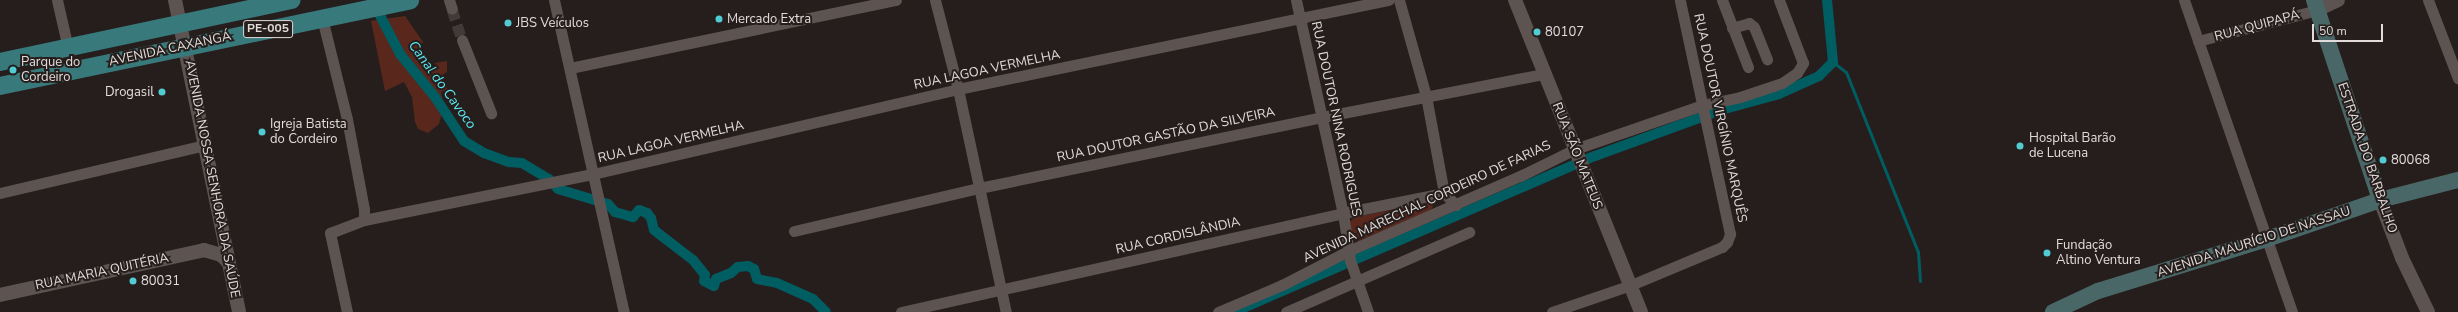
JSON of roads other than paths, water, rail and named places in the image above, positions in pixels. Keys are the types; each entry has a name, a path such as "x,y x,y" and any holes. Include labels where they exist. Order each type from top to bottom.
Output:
{"main road":[{"name":"AVENIDA CAXANGÁ","path":"0,62 288,0"},
{"name":"AVENIDA CAXANGÁ","path":"0,86 410,0"},
{"name":"ESTRADA DO BARBALHO","path":"2315,5 2380,200"},
{"name":"AVENIDA MAURÍCIO DE NASSAU","path":"2053,312 2098,291 2267,239 2380,200 2458,180"}],"street":[{"path":"57,0 68,48"},
{"name":"AVENIDA NOSSA SENHORA DA SAÚDE","path":"174,0 185,46 227,261 239,312"},
{"path":"554,0 624,312"},
{"path":"570,68 896,0"},
{"path":"935,0 958,89 1006,312"},
{"name":"RUA DOUTOR NINA RODRIGUES","path":"1296,0 1343,213 1349,255 1368,312"},
{"name":"RUA LAGOA VERMELHA","path":"364,220 593,174 958,89 1389,0"},
{"path":"1399,0 1426,96 1444,193 1456,204"},
{"name":"RUA SÃO MATEUS","path":"1515,0 1584,176 1631,285 1641,312"},
{"name":"RUA DOUTOR VIRGÍNIO MARQUÊS","path":"1631,285 1722,247 1727,242 1730,234 1713,142 1708,127 1680,0"},
{"path":"1722,0 1748,67"},
{"name":"AVENIDA MARECHAL CORDEIRO DE FARIAS","path":"1218,312 1349,255 1456,204 1577,155 1704,108 1782,84 1797,73 1803,63 1779,0"},
{"path":"2184,0 2292,312"},
{"name":"RUA QUIPAPÁ","path":"2198,41 2315,5 2338,0"},
{"path":"2428,0 2458,78"},
{"path":"322,18 347,118 364,209 364,220 330,233 347,312"},
{"path":"1732,28 1749,23 1754,27 1766,59"},
{"path":"462,40 491,113"},
{"name":"RUA DOUTOR GASTÃO DA SILVEIRA","path":"794,231 979,188 1426,96 1544,74"},
{"path":"0,193 204,145"},
{"name":"RUA CORDISLÂNDIA","path":"901,312 1343,213 1444,193"},
{"name":"ESTRADA DO BARBALHO","path":"2380,200 2402,258 2428,312"},
{"path":"204,250 215,242 221,231"},
{"path":"1286,312 1356,278 1469,232"},
{"path":"204,250 220,255 227,261"},
{"name":"RUA MARIA QUITÉRIA","path":"0,295 204,250"},
{"path":"1552,312 1631,285"}],"waterway":[{"path":"1234,312 1595,156 1721,110 1779,94 1819,76 1833,62 1827,0"},
{"name":"Canal do Cavoco","path":"374,4 400,54 435,97 464,141 484,153 509,162 522,163 549,179 558,189 608,204 615,212 633,217 639,210 647,213 651,218 654,230 693,260 705,275 704,281 714,286 716,279 731,273 738,267 748,266 754,269 757,279 777,283 813,299 826,312"},
{"path":"1833,62 1846,72 1918,252 1920,281"}],"tunnel":[{"path":"452,9 462,40"}],"place":[{"name":"Mercado Extra","path":"719,19"},
{"name":"JBS Veículos","path":"508,23"},
{"name":"80107","path":"1537,32"},
{"name":"Parque do Cordeiro","path":"13,70"},
{"name":"Drogasil","path":"162,92"},
{"name":"Igreja Batista do Cordeiro","path":"262,132"},
{"name":"Hospital Barão de Lucena","path":"2020,146"},
{"name":"80068","path":"2383,160"},
{"name":"Fundação Altino Ventura","path":"2047,253"},
{"name":"80031","path":"133,281"}]}
